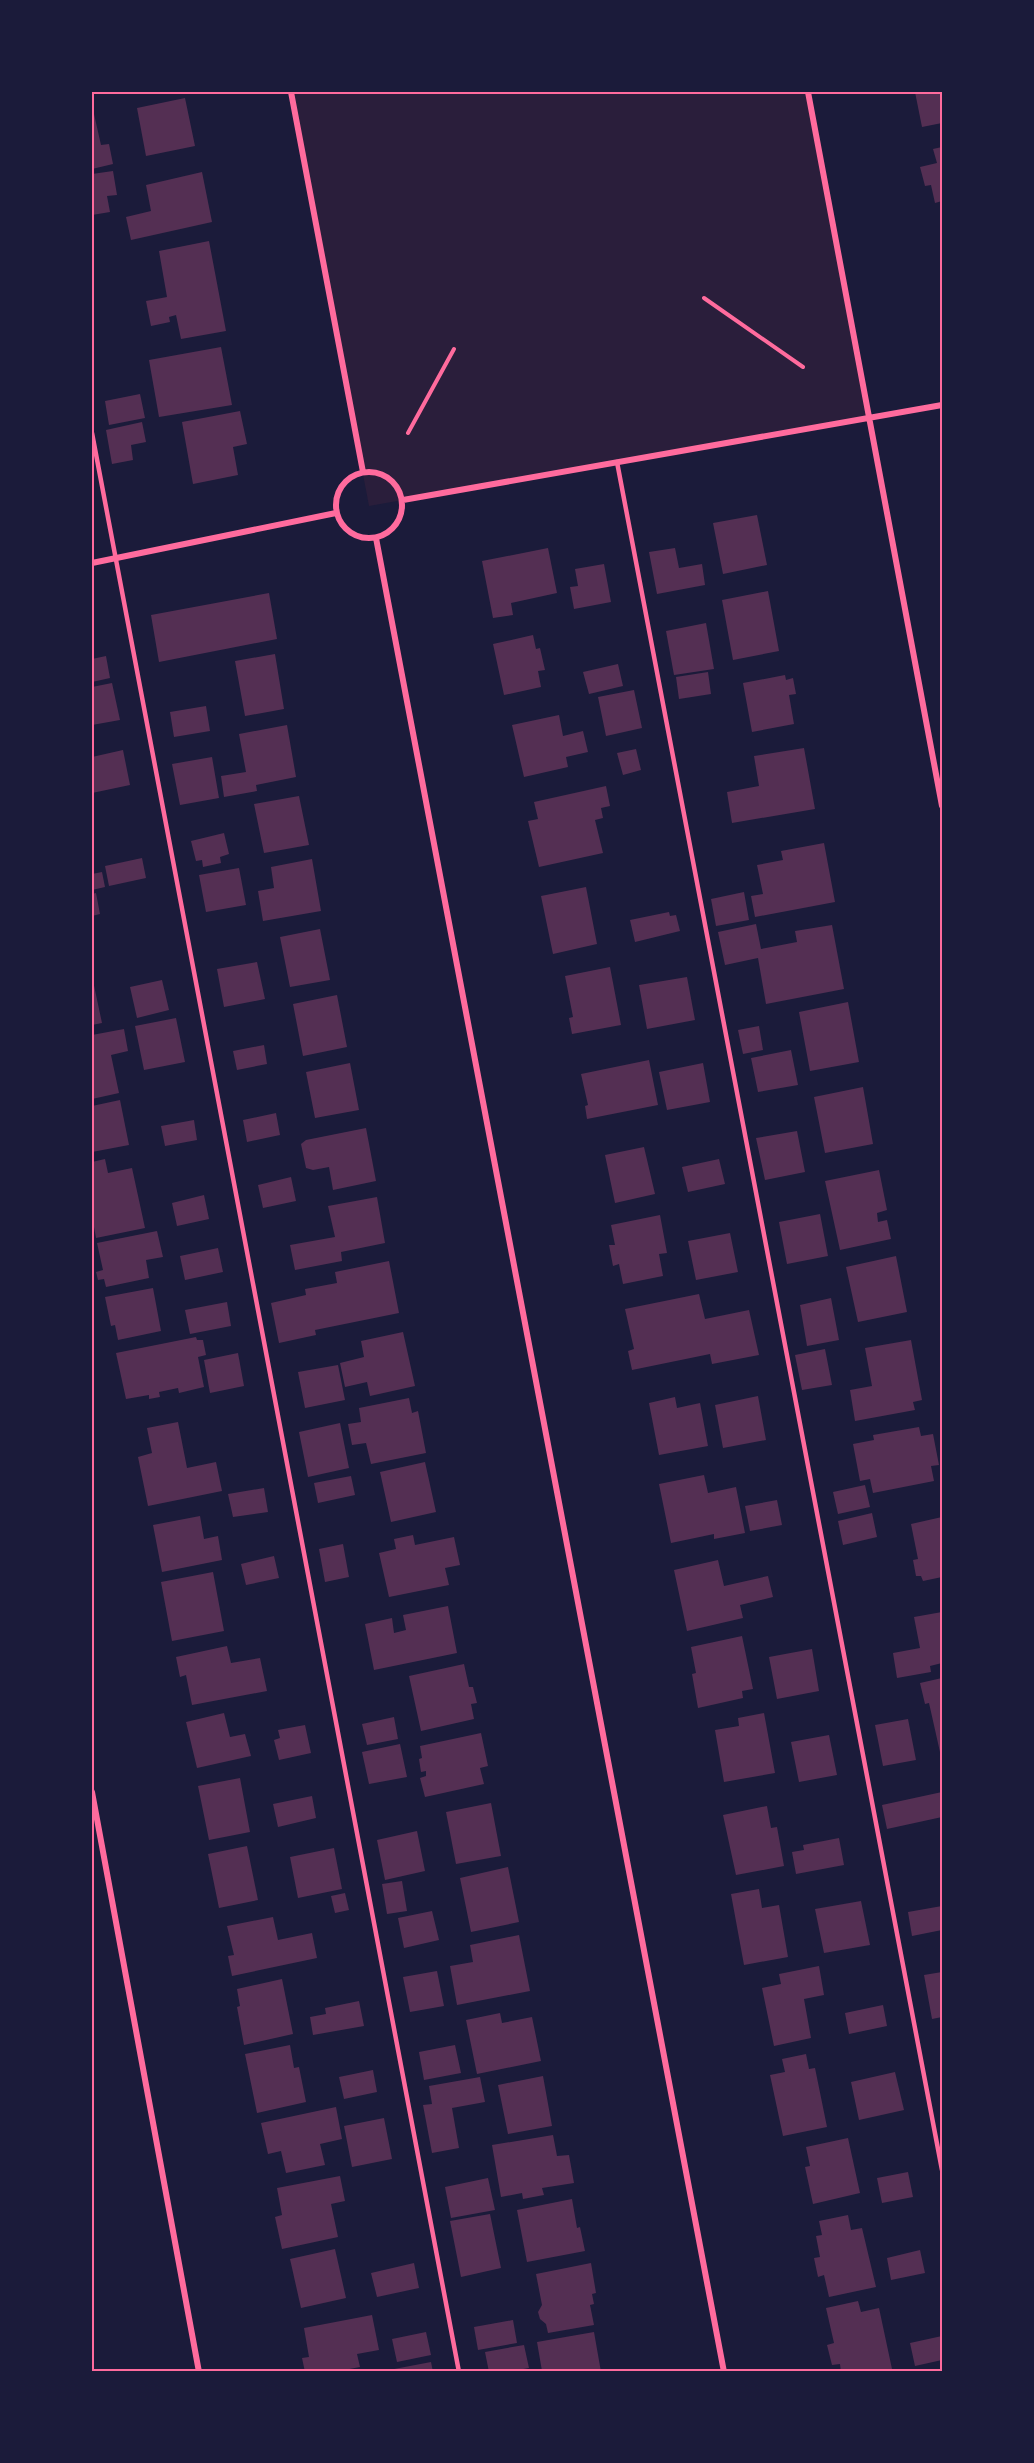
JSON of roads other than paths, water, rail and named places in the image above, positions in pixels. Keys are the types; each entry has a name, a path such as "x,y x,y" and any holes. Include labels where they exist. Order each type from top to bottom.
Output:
{"street":[{"path":"291,92 363,472"},
{"path":"808,92 871,417 942,806"},
{"path":"403,500 942,405"},
{"path":"363,472 374,472 393,481 403,500 399,520 394,529 376,538 365,539 355,536 340,522 336,513 338,492 344,483 363,472"},
{"path":"92,562 336,513"},
{"path":"376,538 723,2372"},
{"path":"92,1792 199,2372"}],"lane":[{"path":"92,433 459,2372"},
{"path":"617,462 942,2170"}]}
